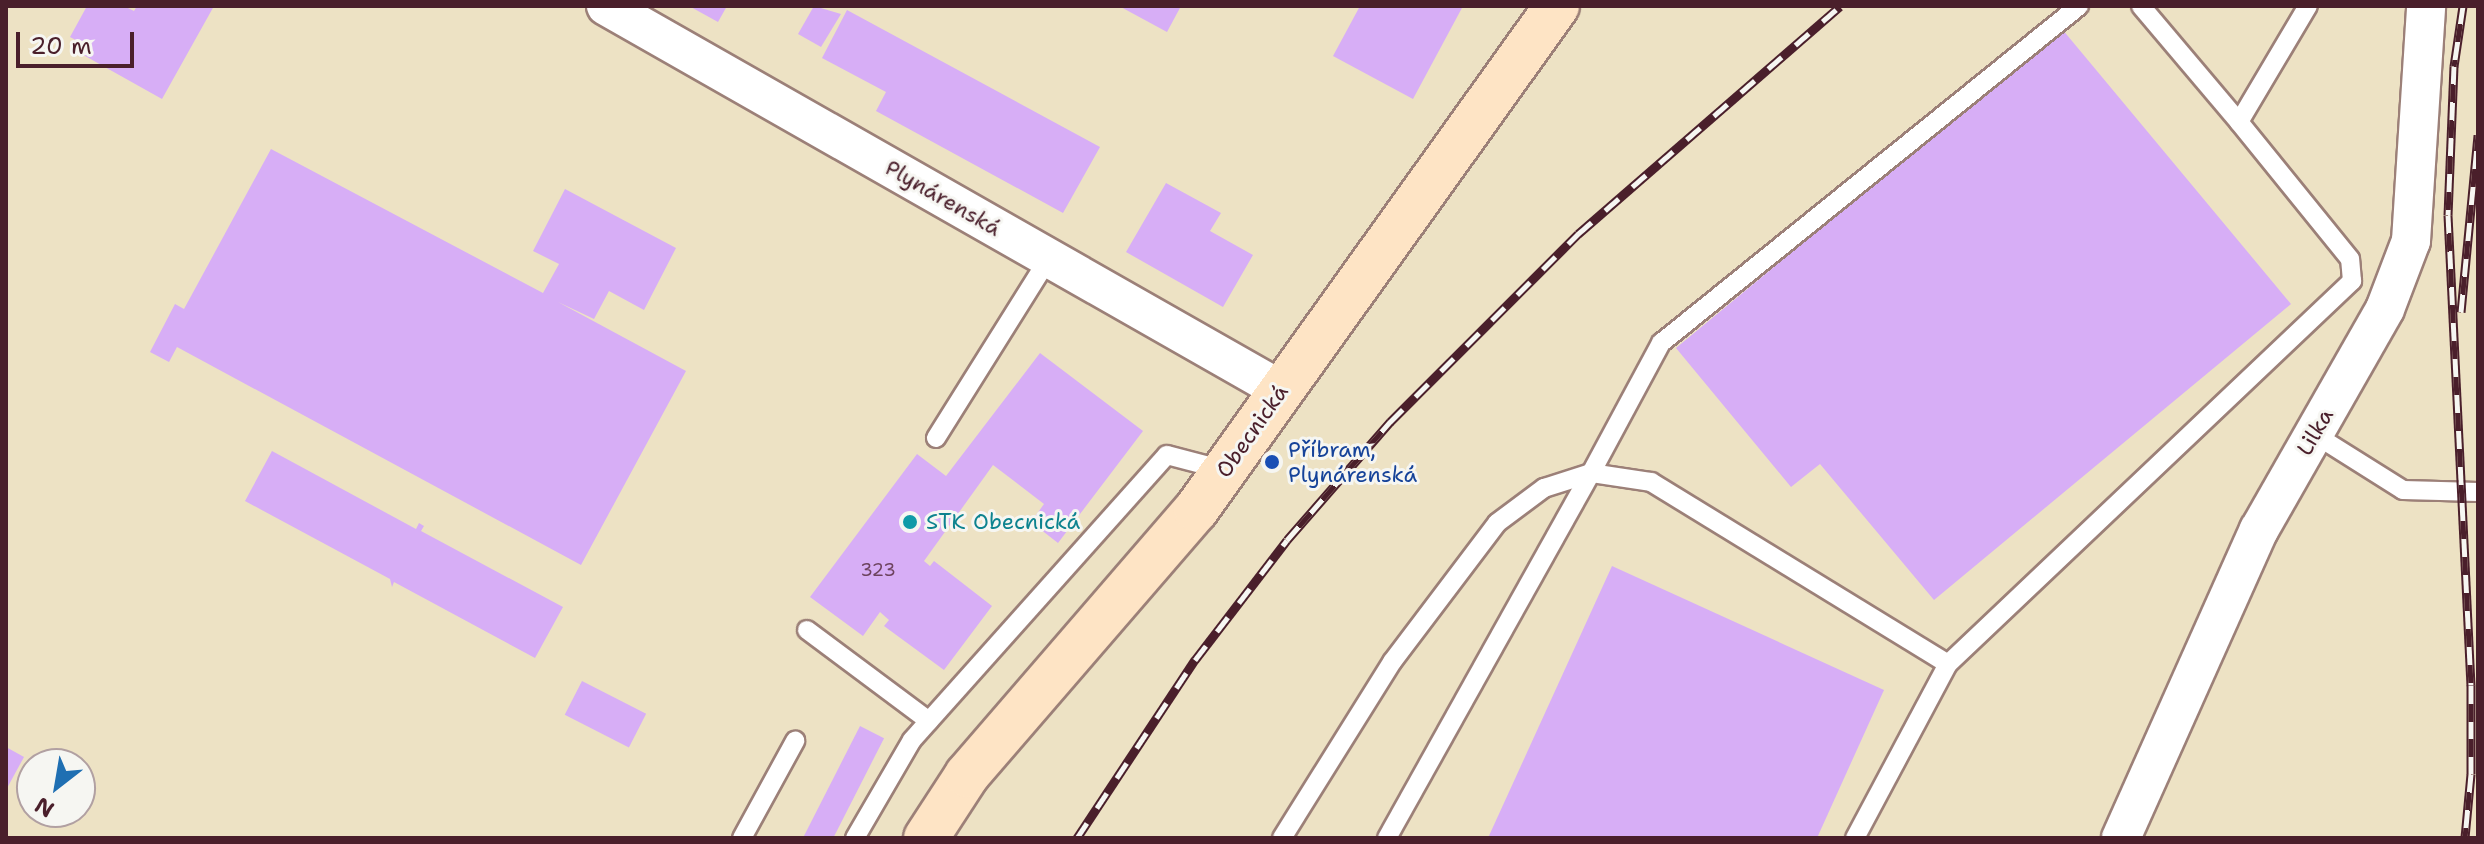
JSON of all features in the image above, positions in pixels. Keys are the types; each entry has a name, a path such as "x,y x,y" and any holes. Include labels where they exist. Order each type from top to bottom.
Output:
{"street":[{"name":"Plynárenská","path":"606,6 1281,390"},
{"name":"Obecnická","path":"926,838 967,775 1196,510 1557,6"},
{"name":"Lilka","path":"2121,838 2259,530 2385,309 2411,241 2426,6"}],"lane":[{"path":"1387,838 1661,343 2079,6"},
{"path":"1855,838 1948,664 2352,281 2350,259 2141,6"},
{"path":"2239,122 2308,6"},
{"path":"936,438 1049,258"},
{"path":"2314,434 2403,490 2478,492"},
{"path":"855,838 912,740 1167,455 1224,470"},
{"path":"1282,838 1392,662 1497,523 1544,488 1591,473 1651,482 1948,664"},
{"path":"807,630 929,721"},
{"path":"742,838 795,741"}],"building":[{"path":"87,6 124,6 134,11 137,6 214,6 162,99 78,52 83,44 70,37"},
{"path":"689,6 727,6 718,22"},
{"path":"814,6 841,14 821,47 798,34"},
{"path":"1119,6 1181,6 1167,32"},
{"path":"1360,6 1463,6 1413,99 1333,56"},
{"path":"847,10 1100,147 1063,213 876,111 886,92 822,58"},
{"path":"2062,29 2291,304 1934,600 1820,464 1791,487 1676,348"},
{"path":"271,149 543,293 559,264 533,251 565,189 676,248 644,310 609,291 594,319 558,302 686,371 581,565 177,347 169,362 150,352 175,304 184,309"},
{"path":"1166,183 1221,213 1210,231 1253,255 1223,307 1126,252"},
{"path":"1040,353 1143,431 1058,543 1031,522 1044,504 993,465 924,561 930,566 934,561 992,606 944,670 884,626 889,620 880,612 863,636 810,597 917,454 946,476"},
{"path":"272,451 416,529 419,523 424,526 421,531 563,607 535,658 394,582 392,587 390,579 245,501"},
{"path":"1612,566 1884,690 1817,838 1488,838"},
{"path":"582,681 646,714 629,748 565,715"},
{"path":"860,726 884,738 833,838 803,838"},
{"path":"6,747 16,753 16,772 6,790"}],"railway":[{"path":"1077,838 1195,660 1287,540 1390,422 1578,234 1840,6"},
{"path":"2463,6 2454,66 2448,215 2471,685 2471,774 2465,838"},
{"path":"2461,312 2478,135"}],"place":[{"name":"Příbram, Plynárenská","path":"1272,462"},
{"name":"STK Obecnická","path":"910,522"}]}
